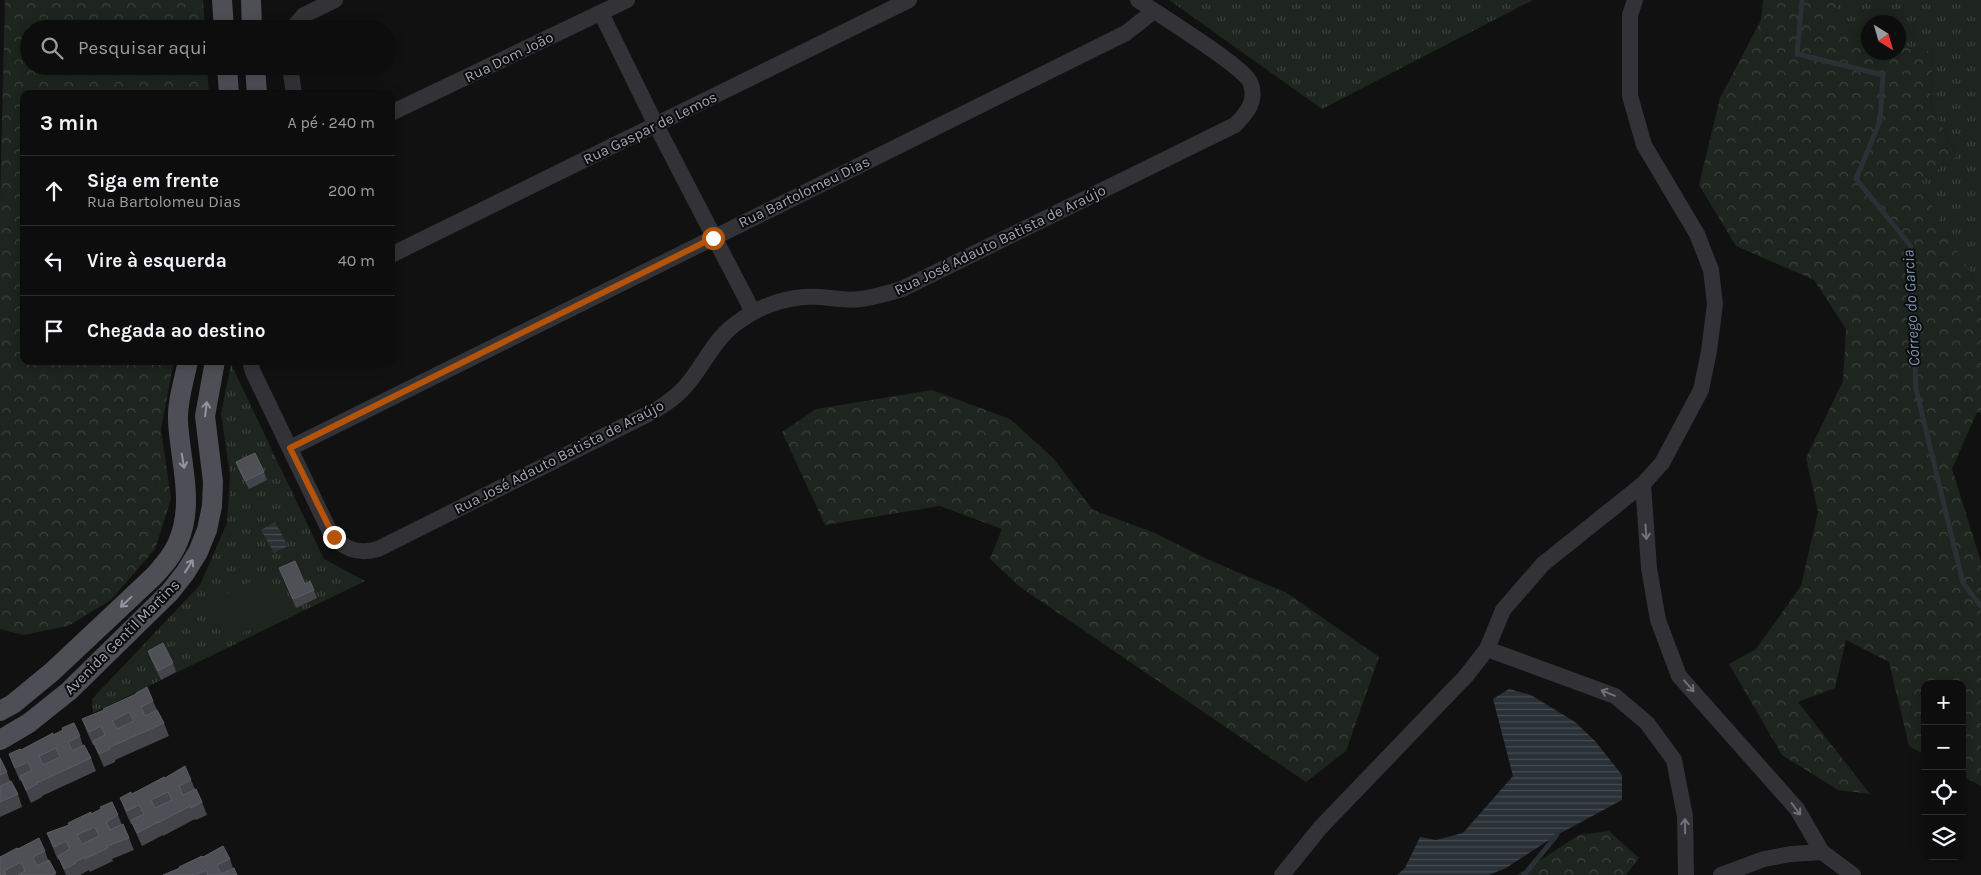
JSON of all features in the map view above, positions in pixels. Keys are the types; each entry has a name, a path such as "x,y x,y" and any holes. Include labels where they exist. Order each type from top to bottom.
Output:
{"main road":[{"path":"222,0 223,20"},
{"path":"251,0 252,20"},
{"path":"228,75 229,90"},
{"path":"256,75 257,90"},
{"name":"Avenida Gentil Martins","path":"6,707 53,671 154,576 178,543 186,505 186,486 178,419 187,365"},
{"name":"Avenida Gentil Martins","path":"0,740 29,723 69,691 170,592 198,552 207,530 212,506 213,474 205,416 214,365"},
{"path":"53,671 65,680 69,691"},
{"path":"6,707 19,718 29,723"}],"street":[{"path":"300,20 304,15 335,0"},
{"name":"Rua Dom João","path":"395,111 627,0"},
{"name":"Rua Gaspar de Lemos","path":"395,253 909,0"},
{"path":"1138,0 1154,11"},
{"path":"1282,875 1320,828 1451,692 1487,649 1504,610 1543,564 1643,484 1662,463 1701,390 1709,351 1715,304 1711,270 1697,234 1644,145 1630,96 1630,16 1635,0"},
{"name":"Rua José Adauto Batista de Araújo","path":"290,448 330,532 348,548 360,551 378,549 669,402 686,386 710,350 724,334 753,312 777,302 797,298 860,299 881,296 902,289 1235,125 1246,114 1254,98 1250,81 1236,66 1154,11"},
{"name":"Rua Bartolomeu Dias","path":"290,448 1126,33 1154,11"},
{"path":"601,13 713,238 753,312"},
{"path":"291,75 293,90"},
{"path":"251,365 290,448"},
{"path":"1643,484 1649,568 1656,612 1679,676 1797,809 1822,852 1852,875"},
{"path":"1487,649 1615,696 1647,724 1674,760 1685,816 1686,875"},
{"path":"1721,875 1764,859 1791,854 1822,852"}],"green space":[{"path":"5,0 203,0 204,20 20,20 20,75 208,75 209,90 20,90 20,365 173,365 161,429 171,499 155,549 111,600 68,626 23,635 0,629 0,202"},
{"path":"1169,0 1533,0 1322,109"},
{"path":"1763,0 1839,0 1834,17 1861,38 1861,60 1906,60 1906,48 1933,51 1930,103 1957,156 1919,183 1981,292 1981,413 1977,412 1952,469 1981,562 1981,786 1966,778 1966,680 1921,680 1921,753 1909,746 1889,662 1846,640 1835,688 1798,702 1870,794 1838,790 1782,755 1729,664 1756,649 1801,586 1818,512 1806,458 1843,381 1846,329 1814,280 1736,246 1699,185 1720,98 1761,20"},
{"path":"1839,0 1981,0 1981,292 1918,182 1957,156 1930,103 1933,51 1906,48 1906,15 1861,15 1861,38 1834,17"},
{"path":"231,365 324,559 365,581 93,713 92,699 200,585 227,523 230,476 221,414"},
{"path":"932,390 1010,419 1053,458 1093,510 1155,533 1207,559 1287,593 1379,657 1346,751 1306,782 1020,587 990,559 1002,529 940,506 825,525 782,432 816,409"},
{"path":"268,573 287,611 227,641 208,603"},
{"path":"1609,831 1639,858 1626,875 1517,875 1579,835"}],"shaded area":[{"path":"275,522 288,546 274,553 261,530"},
{"path":"1509,689 1531,695 1575,722 1595,741 1622,775 1622,800 1557,835 1506,868 1489,875 1397,875 1405,868 1420,837 1436,840 1463,833 1513,776 1493,699"}],"building":[{"path":"255,453 264,472 245,481 236,462"},
{"path":"295,561 305,584 310,581 314,590 293,599 279,568"},
{"path":"163,643 173,663 158,671 148,651"},
{"path":"147,687 153,701 141,707 145,716 157,710 164,723 110,747 110,749 99,754 93,741 105,735 101,726 89,732 82,719","holes":["129,712 134,721 117,729 112,721"]},
{"path":"74,723 80,736 68,742 72,751 84,745 91,758 26,790 20,776 32,770 28,762 15,768 9,754 21,750 53,733 53,735 63,730 62,728","holes":["56,748 60,757 43,765 39,756"]},
{"path":"0,758 7,772 0,775"},
{"path":"185,766 191,780 179,786 183,795 196,789 202,802 191,808 190,806 137,833 131,820 144,814 139,805 127,811 120,798 165,778","holes":["168,792 172,800 155,808 151,800"]},
{"path":"11,781 18,794 0,802 0,786"},
{"path":"112,802 118,815 106,822 110,830 123,824 129,838 107,846 108,848 85,859 85,857 64,869 58,856 70,849 66,841 54,847 47,833 69,825 68,823 101,809 100,807","holes":["95,827 99,836 82,844 77,835"]},
{"path":"39,838 45,851 33,857 37,866 49,860 56,873 52,875 18,875 25,871 21,862 4,871 6,875 0,875 0,857"},
{"path":"223,846 230,859 217,865 221,874 234,868 237,875 208,875 206,870 196,875 163,875 203,857"}],"waterway":[{"name":"Córrego do Garcia","path":"1802,0 1797,54 1883,75 1880,121 1856,179 1910,245 1916,389 1963,583 1981,606"},
{"path":"1524,875 1557,835"}],"route":[{"path":"334,537 290,448 713,238"}]}
